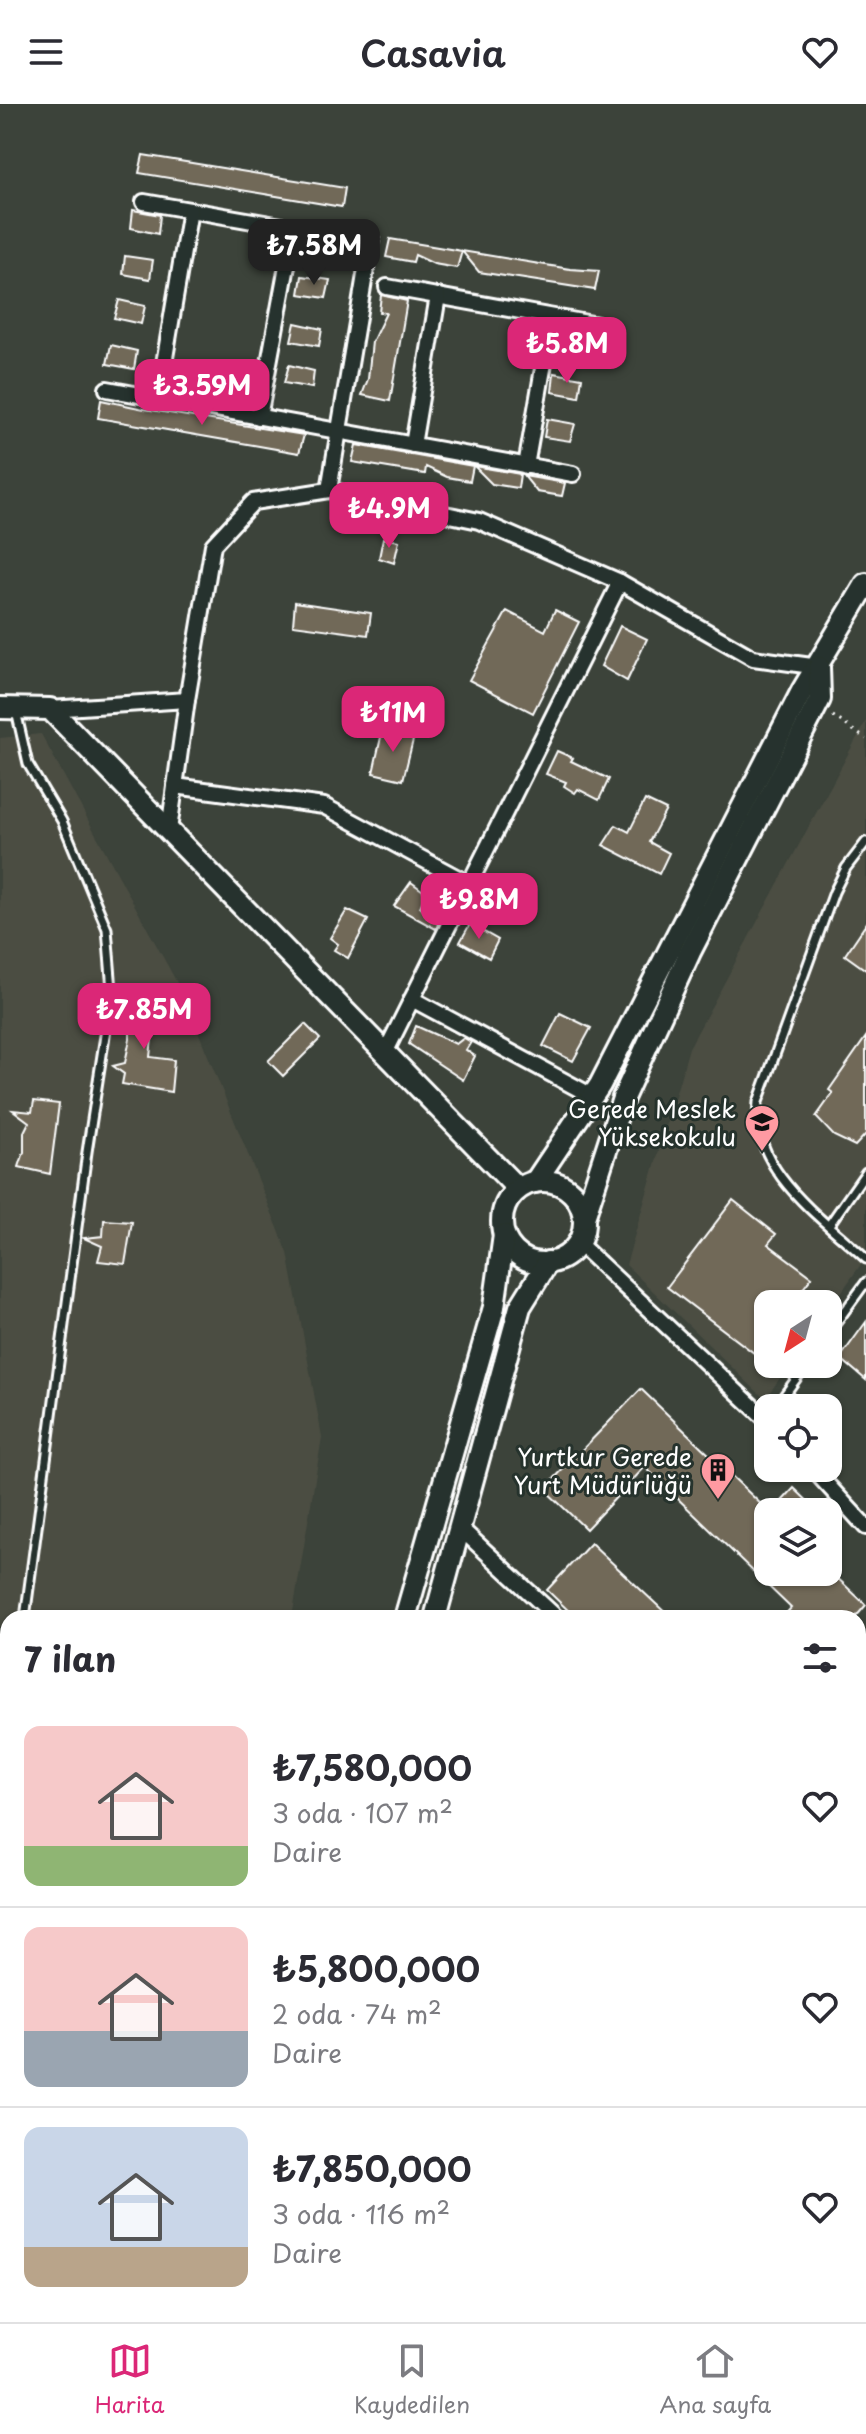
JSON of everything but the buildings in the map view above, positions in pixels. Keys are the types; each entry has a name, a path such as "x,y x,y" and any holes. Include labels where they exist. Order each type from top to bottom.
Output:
{"street":[{"path":"144,202 345,237"},
{"path":"158,399 190,210"},
{"path":"259,417 294,228"},
{"path":"329,490 371,239"},
{"path":"387,287 598,325"},
{"path":"413,445 438,296"},
{"path":"526,466 552,317"},
{"path":"107,389 573,474"},
{"path":"169,830 213,545 253,502 329,490 479,521 620,582 753,658 819,667"},
{"path":"385,1053 620,582"},
{"path":"407,1610 494,1307 504,1235 504,1210 592,1096 802,691 866,584"},
{"path":"504,1235 521,1257 548,1262 560,1259 578,1243 629,1085 690,952 820,699 819,667"},
{"path":"8,708 50,709 187,700"},
{"path":"50,709 385,1053 526,1185 561,1185 572,1194 584,1218"},
{"path":"175,786 324,806 469,884"},
{"path":"412,999 592,1096"},
{"path":"578,1243 754,1402"},
{"path":"437,1610 520,1307 548,1262"},
{"path":"825,1482 866,1527"},
{"path":"458,1526 548,1610"}],"lane":[{"path":"8,708 28,764 62,821 107,929 112,990 87,1152 26,1610"},
{"path":"866,842 846,868 834,892 758,1102 756,1123 761,1143 774,1168 866,1259"},
{"path":"829,1225 866,1172"},
{"path":"842,1315 866,1282"}],"path":[{"path":"816,706 866,739"}],"shaded area":[{"name":"Gerede Meslek Yüksekokulu","path":"866,721 866,1257 842,1291 754,1290 754,1378 780,1378 769,1394 760,1394 626,1265 689,1048"},
{"path":"41,734 182,992 288,1253 322,1437 293,1610 0,1610 0,738"}],"place":[{"name":"Gerede Meslek Yüksekokulu","path":"762,1153"},
{"name":"Yurtkur Gerede Yurt Müdürlüğü","path":"718,1501"}]}
